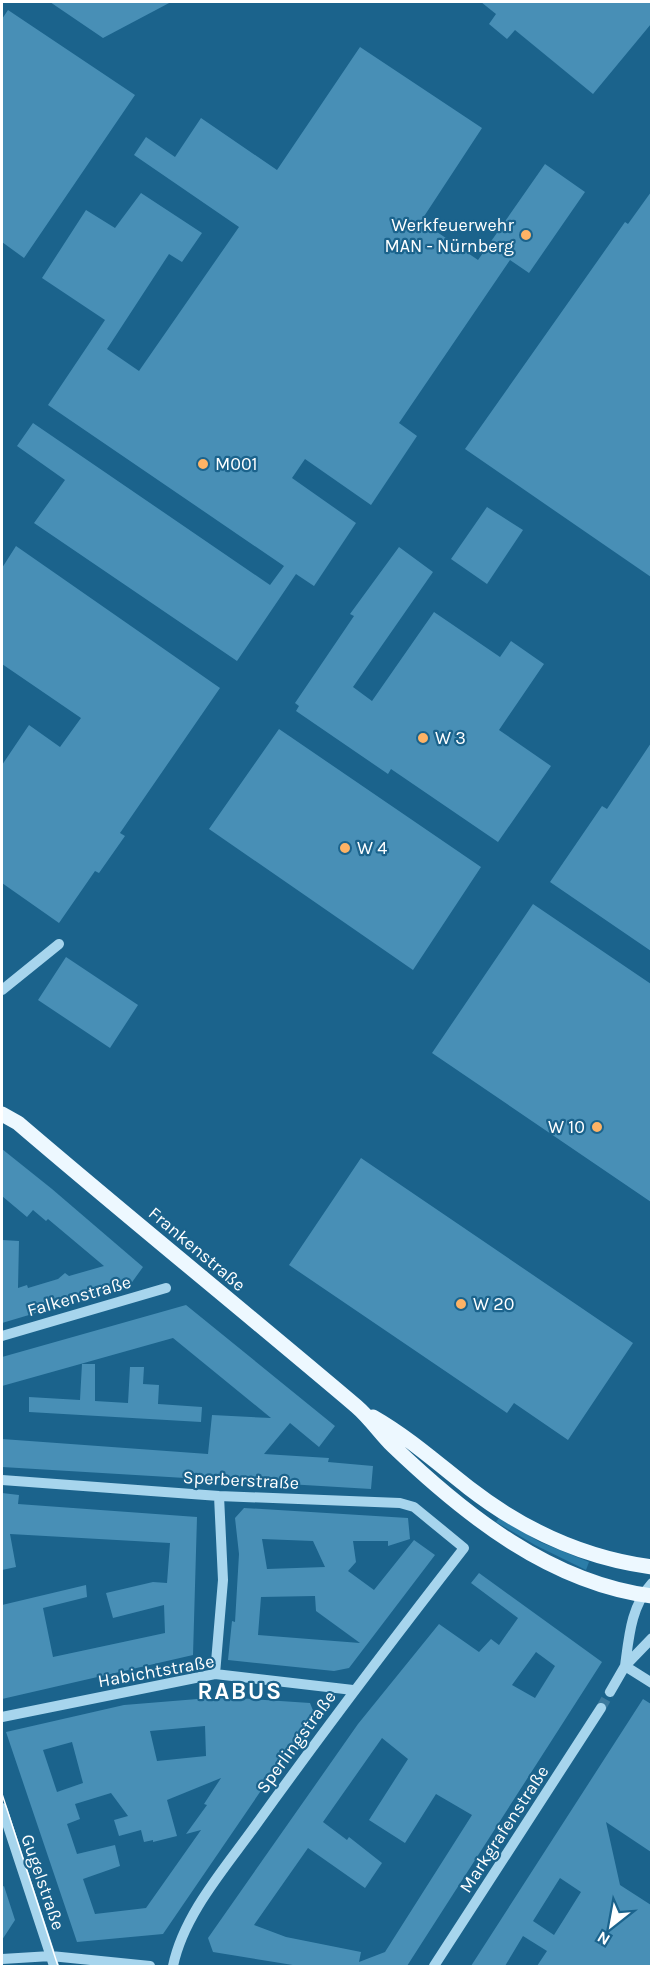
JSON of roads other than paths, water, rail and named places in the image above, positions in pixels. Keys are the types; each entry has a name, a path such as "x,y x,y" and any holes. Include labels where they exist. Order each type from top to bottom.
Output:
{"main road":[{"name":"Frankenstraße","path":"2,1103 7,1116 358,1408 392,1445 496,1532 568,1572 648,1591"},
{"name":"Frankenstraße","path":"358,1408 400,1432 470,1489 524,1524 578,1550 651,1567"}],"street":[{"path":"2,990 59,944"},
{"name":"Falkenstraße","path":"2,1336 166,1288"},
{"name":"Sperberstraße","path":"2,1480 219,1496 400,1503 414,1507 464,1548"},
{"path":"215,1674 223,1580 219,1496"},
{"name":"Sperlingstraße","path":"173,1966 178,1942 211,1889 353,1690 464,1548"},
{"path":"625,1666 632,1622 648,1591"},
{"path":"610,1692 625,1666 651,1638"},
{"path":"625,1666 651,1683"},
{"name":"Habichtstraße","path":"2,1717 215,1674 353,1690"},
{"name":"Markgrafenstraße","path":"434,1966 601,1708"},
{"name":"Gugelstraße","path":"2,1808 52,1961"},
{"path":"2,1959 150,1966"}],"tunnel":[{"path":"601,1708 610,1692"}],"tram line":[{"path":"2,1794 58,1966"}],"place":[{"name":"Werkfeuerwehr MAN - Nürnberg","path":"526,235"},
{"name":"M001","path":"203,464"},
{"name":"W 3","path":"423,738"},
{"name":"W 4","path":"345,848"},
{"name":"W 10","path":"597,1127"},
{"name":"W 20","path":"461,1304"}],"district":[{"name":"RABUS","path":"240,1691"}]}
